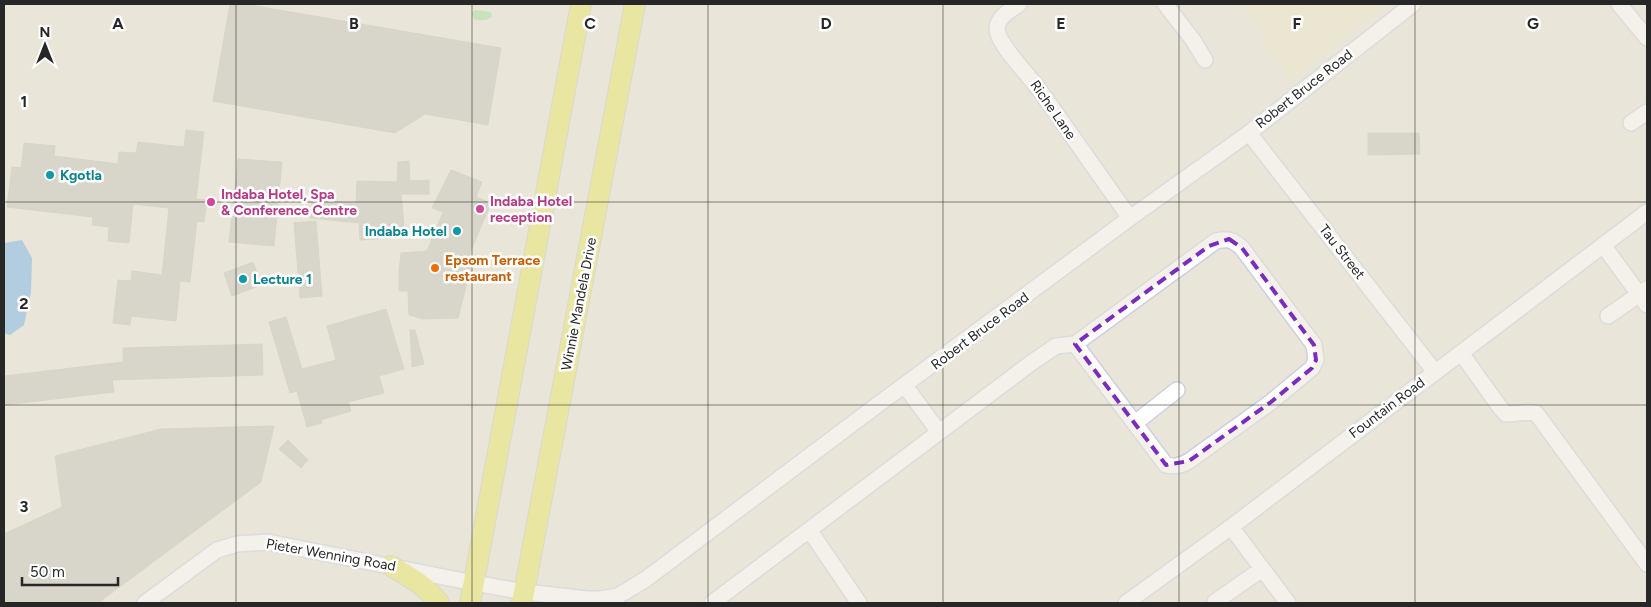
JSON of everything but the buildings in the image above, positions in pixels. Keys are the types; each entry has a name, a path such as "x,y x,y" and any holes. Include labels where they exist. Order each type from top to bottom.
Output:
{"main road":[{"path":"470,603 581,4"},
{"name":"Winnie Mandela Drive","path":"524,598 635,4"},
{"path":"392,566 420,584 439,603"}],"street":[{"name":"Riche Lane","path":"1019,4 1002,17 998,29 999,38 1038,88 1130,218"},
{"path":"1165,4 1193,40 1205,60"},
{"name":"Robert Bruce Road","path":"524,598 601,600 618,596 646,579 1130,218 1249,133 1413,4"},
{"path":"1619,4 1647,38"},
{"path":"1632,123 1647,112"},
{"name":"Tau Street","path":"1249,133 1435,372"},
{"name":"Fountain Road","path":"1130,602 1647,212"},
{"path":"712,603 810,531 1031,362 1056,346 1075,344 1216,241 1229,239 1235,241 1242,248 1314,346 1316,360 1312,368 1271,402 1182,465 1174,467 1166,465 1075,344"},
{"path":"1603,245 1645,296 1608,316"},
{"path":"1461,353 1506,414 1519,414 1528,411 1536,413 1647,564"},
{"path":"905,386 939,432"},
{"path":"1136,423 1177,390"},
{"path":"1230,526 1288,603"},
{"path":"810,531 859,603"},
{"name":"Pieter Wenning Road","path":"145,603 212,552 237,544 268,542 474,583 524,598"},
{"path":"1215,602 1262,568"}],"highlighted area":[{"path":"1229,239 1242,248 1314,345 1316,360 1312,368 1271,402 1189,461 1166,465 1075,344 1209,246"}],"shaded area":[{"path":"1242,4 1388,4 1289,80"}],"green space":[{"path":"475,10 491,12 492,17 483,20 474,19 471,13"}],"water":[{"path":"22,240 32,258 31,292 24,325 10,335 4,333 4,243"}],"place":[{"name":"Kgotla","path":"50,175"},
{"name":"Indaba Hotel, Spa & Conference Centre","path":"211,202"},
{"name":"Indaba Hotel reception","path":"480,209"},
{"name":"Indaba Hotel","path":"457,231"},
{"name":"Epsom Terrace restaurant","path":"435,268"},
{"name":"Lecture 1","path":"243,279"}]}
